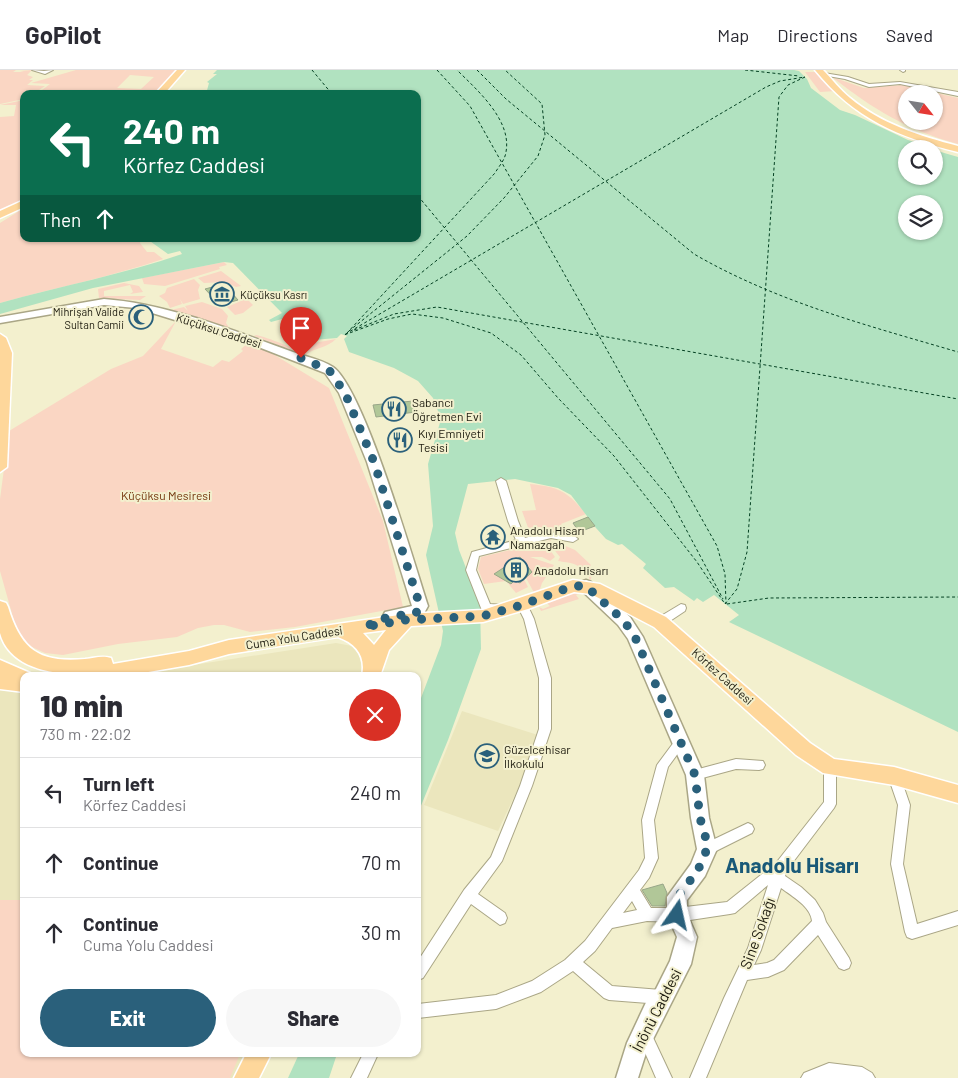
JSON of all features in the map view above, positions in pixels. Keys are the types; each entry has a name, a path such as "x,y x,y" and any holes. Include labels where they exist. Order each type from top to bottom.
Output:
{"main road":[{"path":"163,90 181,70"},
{"path":"825,73 847,101 872,117 912,136 958,148"},
{"path":"0,215 20,205"},
{"path":"0,467 6,353 1,342"},
{"name":"Körfez Caddesi","path":"434,619 483,616 514,608 573,586 586,586 605,592 660,622 709,662 803,749 830,767 894,776 958,794"},
{"name":"Cuma Yolu Caddesi","path":"0,607 3,621 18,650 51,672 193,647 213,650"},
{"name":"Cuma Yolu Caddesi","path":"109,672 189,658 213,650 406,620 434,619"},
{"path":"372,672 378,650 388,636 406,620"},
{"path":"339,631 358,638 369,649 372,672"},
{"path":"0,667 20,676"},
{"path":"0,682 20,684"},
{"path":"246,1078 257,1057"}],"street":[{"path":"34,70 44,73 51,70"},
{"path":"825,73 845,76 849,73"},
{"path":"825,73 869,86 900,83 911,85"},
{"path":"922,81 929,85"},
{"path":"943,91 958,94"},
{"name":"Küçüksu Caddesi","path":"1,319 104,302 136,305 247,338 329,370 345,393 374,462 420,606 416,613 388,617 364,627"},
{"path":"501,481 513,521 522,542"},
{"path":"421,967 469,895 496,861 526,786 545,730 545,678 529,619 514,608 486,608 471,570 475,554 551,535 573,539"},
{"path":"586,586 624,621 635,637 695,775 700,818 707,849 698,870 677,898 677,915"},
{"path":"660,622 681,608"},
{"path":"421,1011 496,1002 536,987 573,962 590,946 644,874 652,858 648,820 662,765 681,741"},
{"path":"695,775 736,764 759,765"},
{"name":"Sine Sokağı","path":"698,1078 754,950 779,873 830,804 830,767"},
{"path":"894,776 904,804 897,864 912,932 958,918"},
{"path":"707,849 748,829"},
{"path":"606,923 648,914 677,915 730,908 779,873 818,914 819,924 844,963"},
{"path":"632,888 648,914"},
{"path":"469,895 500,918"},
{"name":"İnönü Caddesi","path":"626,1078 635,1050 656,1004 664,997 680,964 687,937 677,915"},
{"path":"743,973 768,970 779,965 819,924"},
{"path":"573,962 609,993 664,997"},
{"path":"644,1033 664,1078"},
{"path":"359,1078 370,1057"},
{"path":"809,1078 829,1071 862,1075 867,1078"}],"shaded area":[{"path":"217,70 794,70 799,71 807,79 811,88 840,110 908,140 898,140 898,185 943,185 943,153 958,157 958,732 729,622 739,615 714,595 703,602 697,598 694,601 674,587 665,588 643,568 646,564 622,544 618,545 606,539 571,495 558,488 515,479 468,484 455,533 459,550 480,604 481,649 448,740 421,806 421,698 441,645 443,631 426,555 433,526 428,464 441,419 433,398 418,381 394,368 349,352 344,339 347,336 341,334 337,338 313,340 300,344 293,341 313,325 310,324 290,339 282,331 291,327 282,319 271,322 269,320 282,313 233,263 224,262 93,288 0,314 0,303 115,274 182,254 180,251 168,254 151,242 421,242 421,90 207,90 209,83 207,82 217,74 213,74"},
{"path":"336,643 352,646 362,653 364,672 148,672"},
{"path":"0,689 20,689 20,1057 243,1057 234,1078 0,1078"},
{"name":"Güzelcehisar İlkokulu","path":"462,711 538,735 523,778 498,831 424,805"},
{"path":"298,1057 336,1057 329,1078 288,1078"}],"green space":[{"path":"0,70 24,72 20,71 32,70 27,75 33,77 29,80 33,80 27,85 45,86 39,90 20,90 20,100 0,104"},
{"path":"76,70 178,70 159,90 42,90 50,84 31,83","holes":["130,75 154,77 141,89 117,88"]},
{"path":"805,72 819,72 836,91 820,92"},
{"path":"832,77 864,88 898,85 898,120 876,109"},
{"path":"943,95 958,98 958,144 918,130 943,130"},
{"path":"20,101 20,203 0,213 0,117 14,116 16,105 0,105"},
{"path":"20,210 20,242 140,242 147,252 154,252 163,259 0,303 0,223"},
{"path":"224,262 227,265 219,267 220,269 165,286 144,284 142,278"},
{"path":"221,271 241,286 236,287 225,282 204,283 198,278"},
{"path":"194,279 200,285 198,290 200,299 183,304 180,299 182,304 170,308 167,302 159,296 165,293 167,288"},
{"path":"124,283 139,286 143,292 130,294 133,292 130,285 104,291 104,296 146,296 140,300 99,298 98,289"},
{"path":"244,290 247,293 245,297 253,305 243,313 235,315 227,307 241,301 243,297 239,291"},
{"path":"202,302 222,309 228,316 226,323 230,329 201,321 195,316 200,321 171,310 184,307 188,311 185,306"},
{"name":"Küçüksu Mesiresi","path":"176,321 161,349 213,367 222,360 229,362 243,351 241,349 248,343 268,351 329,388 383,521 403,607 295,627 250,632 224,625 214,625 198,628 177,637 118,644 63,655 45,653 32,647 18,635 0,571 0,499 9,431 111,369 143,356"},
{"path":"256,335 282,344 303,354 254,336"},
{"path":"336,339 329,344 304,355 309,351 298,348 303,345"},
{"path":"530,484 555,489 568,495 586,514 561,524 566,532 530,533 522,511 536,510"},
{"path":"551,540 548,547 555,557 550,561 542,557 530,557 554,565 542,583 537,598 526,578 524,579 528,587 516,593 506,581 484,584 478,569 481,557"},
{"path":"554,541 575,550 591,565 589,568 593,573 590,581 588,574 583,573 576,565 558,561 560,557 552,547"},
{"path":"570,591 578,594 576,595 579,599 541,611 539,607 543,609 550,606 544,600"},
{"path":"0,900 20,900 20,1057 239,1057 230,1078 0,1078"}],"building":[{"name":"Küçüksu Kasrı","path":"224,284 238,300 220,305 205,289"},
{"name":"Sabancı Öğretmen Evi","path":"413,401 416,412 376,417 373,405"},
{"path":"588,517 595,526 579,532 573,523"},
{"name":"Anadolu Hisarı","path":"520,557 532,572 520,583 515,580 511,584 494,574"},
{"path":"663,884 667,893 665,906 652,906 642,890"}],"ferry route":[{"path":"312,70 329,90"},
{"path":"437,70 470,106 502,162"},
{"path":"457,70 483,96 504,128 506,152 502,162"},
{"path":"477,70 506,99 545,131"},
{"path":"505,70 542,104 545,131"},
{"path":"745,70 799,76"},
{"path":"606,181 766,87 780,81 805,77 788,85 779,97 765,289"},
{"path":"514,185 538,156 545,131"},
{"path":"545,131 606,181"},
{"path":"444,228 495,173 502,162"},
{"path":"502,162 514,185"},
{"path":"535,223 606,181"},
{"path":"606,181 694,254 765,289"},
{"path":"458,244 504,198 514,185"},
{"path":"514,185 535,223"},
{"path":"421,200 444,228"},
{"path":"471,260 535,223"},
{"path":"535,223 599,336"},
{"path":"347,333 444,228"},
{"path":"444,228 458,244"},
{"path":"349,331 458,244"},
{"path":"458,244 471,260"},
{"path":"471,260 523,322"},
{"path":"471,260 344,335 388,319 412,314 443,318 491,333 521,355 558,398 614,456 697,562 725,604 726,603"},
{"path":"760,364 765,289"},
{"path":"765,289 856,322 958,352"},
{"path":"354,330 394,314 437,307 523,322"},
{"path":"523,322 599,336"},
{"path":"523,322 670,499 723,599"},
{"path":"599,336 760,364"},
{"path":"599,336 717,546 725,574 726,603"},
{"path":"726,603 737,589 747,552 760,364"},
{"path":"760,364 958,399"},
{"path":"727,604 769,598 958,597"}],"place":[{"name":"Küçüksu Kasrı","path":"222,294"},
{"name":"Mihrişah Valide Sultan Camii","path":"141,317"},
{"name":"Sabancı Öğretmen Evi","path":"394,409"},
{"name":"Kıyı Emniyeti Tesisi","path":"400,440"},
{"name":"Anadolu Hisarı Namazgah","path":"493,537"},
{"name":"Anadolu Hisarı","path":"516,570"},
{"name":"Güzelcehisar İlkokulu","path":"487,756"}],"district":[{"name":"Anadolu Hisarı","path":"792,864"}],"route":[{"path":"301,358 329,370 345,393 374,462 420,606 420,610 416,613 388,617 364,627 406,620 483,616 522,605 573,586 586,586 624,621 635,637 695,775 700,818 706,839 707,849 698,870 677,898 677,915"}]}
